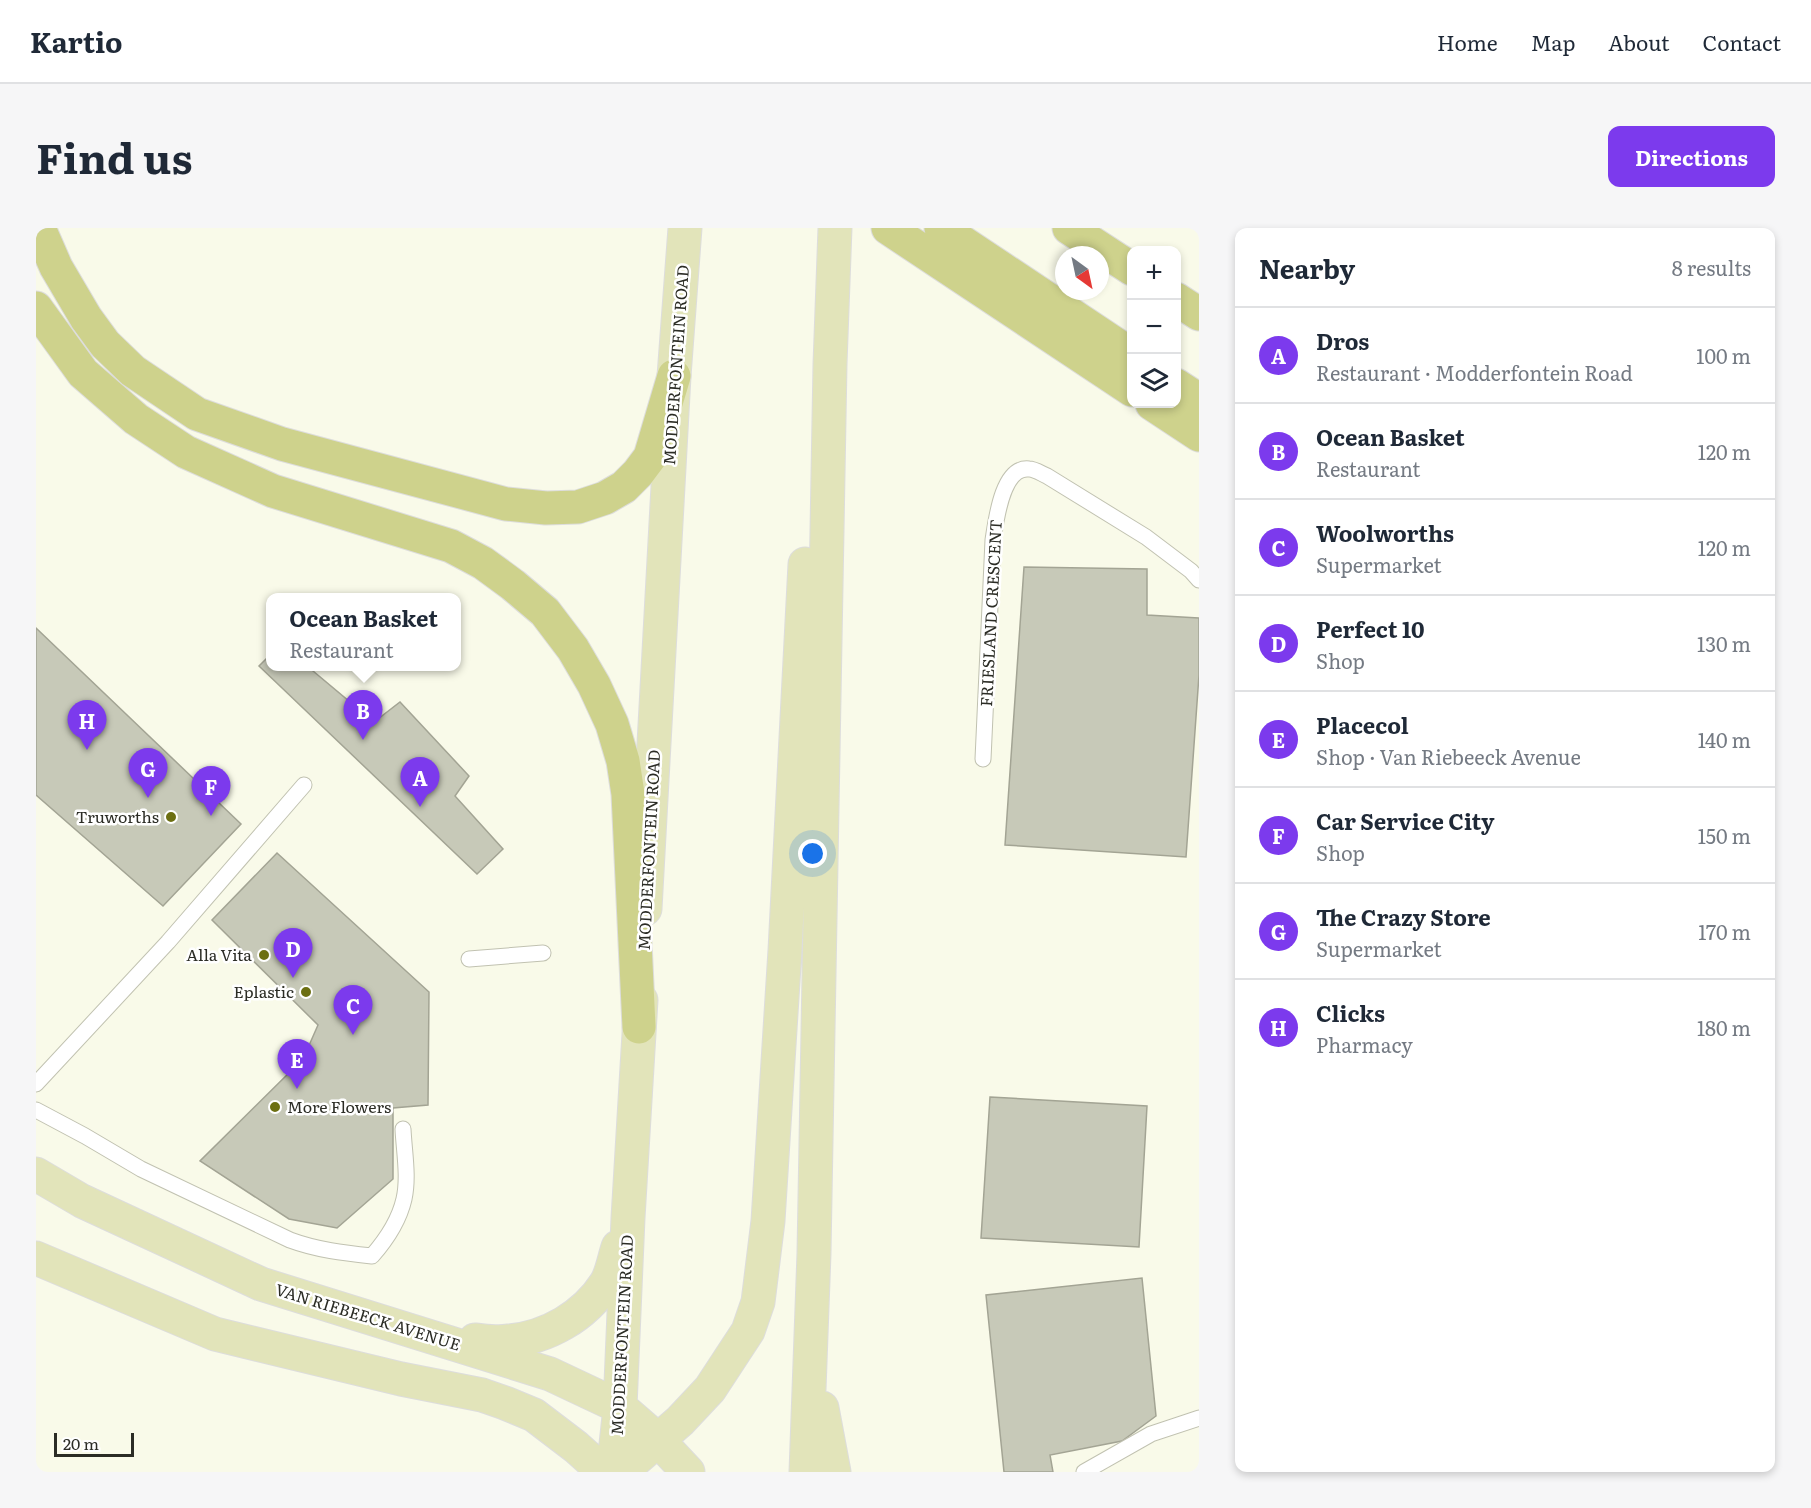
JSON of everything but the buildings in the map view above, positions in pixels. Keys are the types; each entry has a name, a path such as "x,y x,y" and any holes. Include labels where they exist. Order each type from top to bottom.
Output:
{"highway":[{"path":"39,228 56,267 86,318 105,344 133,371 197,414 282,444 506,504 546,508 578,507 604,498 624,487 650,457 674,376"},
{"path":"888,228 1127,387"},
{"path":"941,228 1130,354"},
{"path":"1069,228 1127,266"},
{"path":"1178,300 1199,314"},
{"path":"36,308 83,373 136,419 186,452 273,491 451,546 483,563 545,612 573,649 594,685 612,724 623,761 628,794 639,1027"},
{"path":"1181,388 1199,400"},
{"path":"1158,408 1199,435"}],"main road":[{"name":"MODDERFONTEIN ROAD","path":"613,1472 620,1407 628,1218 674,376 685,228"},
{"path":"806,1472 814,1241 835,228"},
{"path":"621,1472 680,1421 710,1389 748,1331 758,1302 768,1221 813,446 831,349"},
{"name":"VAN RIEBEECK AVENUE","path":"36,1174 82,1201 261,1284 550,1374 620,1407 658,1440 688,1472"},
{"path":"432,1338 507,1342 534,1337 576,1316 594,1299 607,1281 628,1218"},
{"path":"36,1258 215,1334 390,1376 482,1395 505,1403 534,1415 604,1472"},
{"path":"810,1342 834,1472"}],"lane":[{"name":"FRIESLAND CRESCENT","path":"983,759 993,540 997,512 1004,490 1011,478 1021,470 1030,469 1047,476 1146,537 1191,571 1199,580"},
{"path":"36,1084 168,942 304,785"},
{"path":"470,958 543,953"},
{"path":"36,1110 141,1169 290,1240 328,1251 372,1256 390,1232 404,1198 403,1129"},
{"path":"1084,1472 1151,1434 1199,1418"}],"place":[{"name":"Ocean Basket","path":"363,740"},
{"name":"Clicks","path":"87,750"},
{"name":"The Crazy Store","path":"148,798"},
{"name":"Dros","path":"420,807"},
{"name":"Car Service City","path":"211,816"},
{"name":"Truworths","path":"171,817"},
{"name":"Alla Vita","path":"264,955"},
{"name":"Perfect 10","path":"293,978"},
{"name":"Eplastic","path":"306,992"},
{"name":"Woolworths","path":"353,1035"},
{"name":"Placecol","path":"297,1089"},
{"name":"More Flowers","path":"275,1107"}]}
